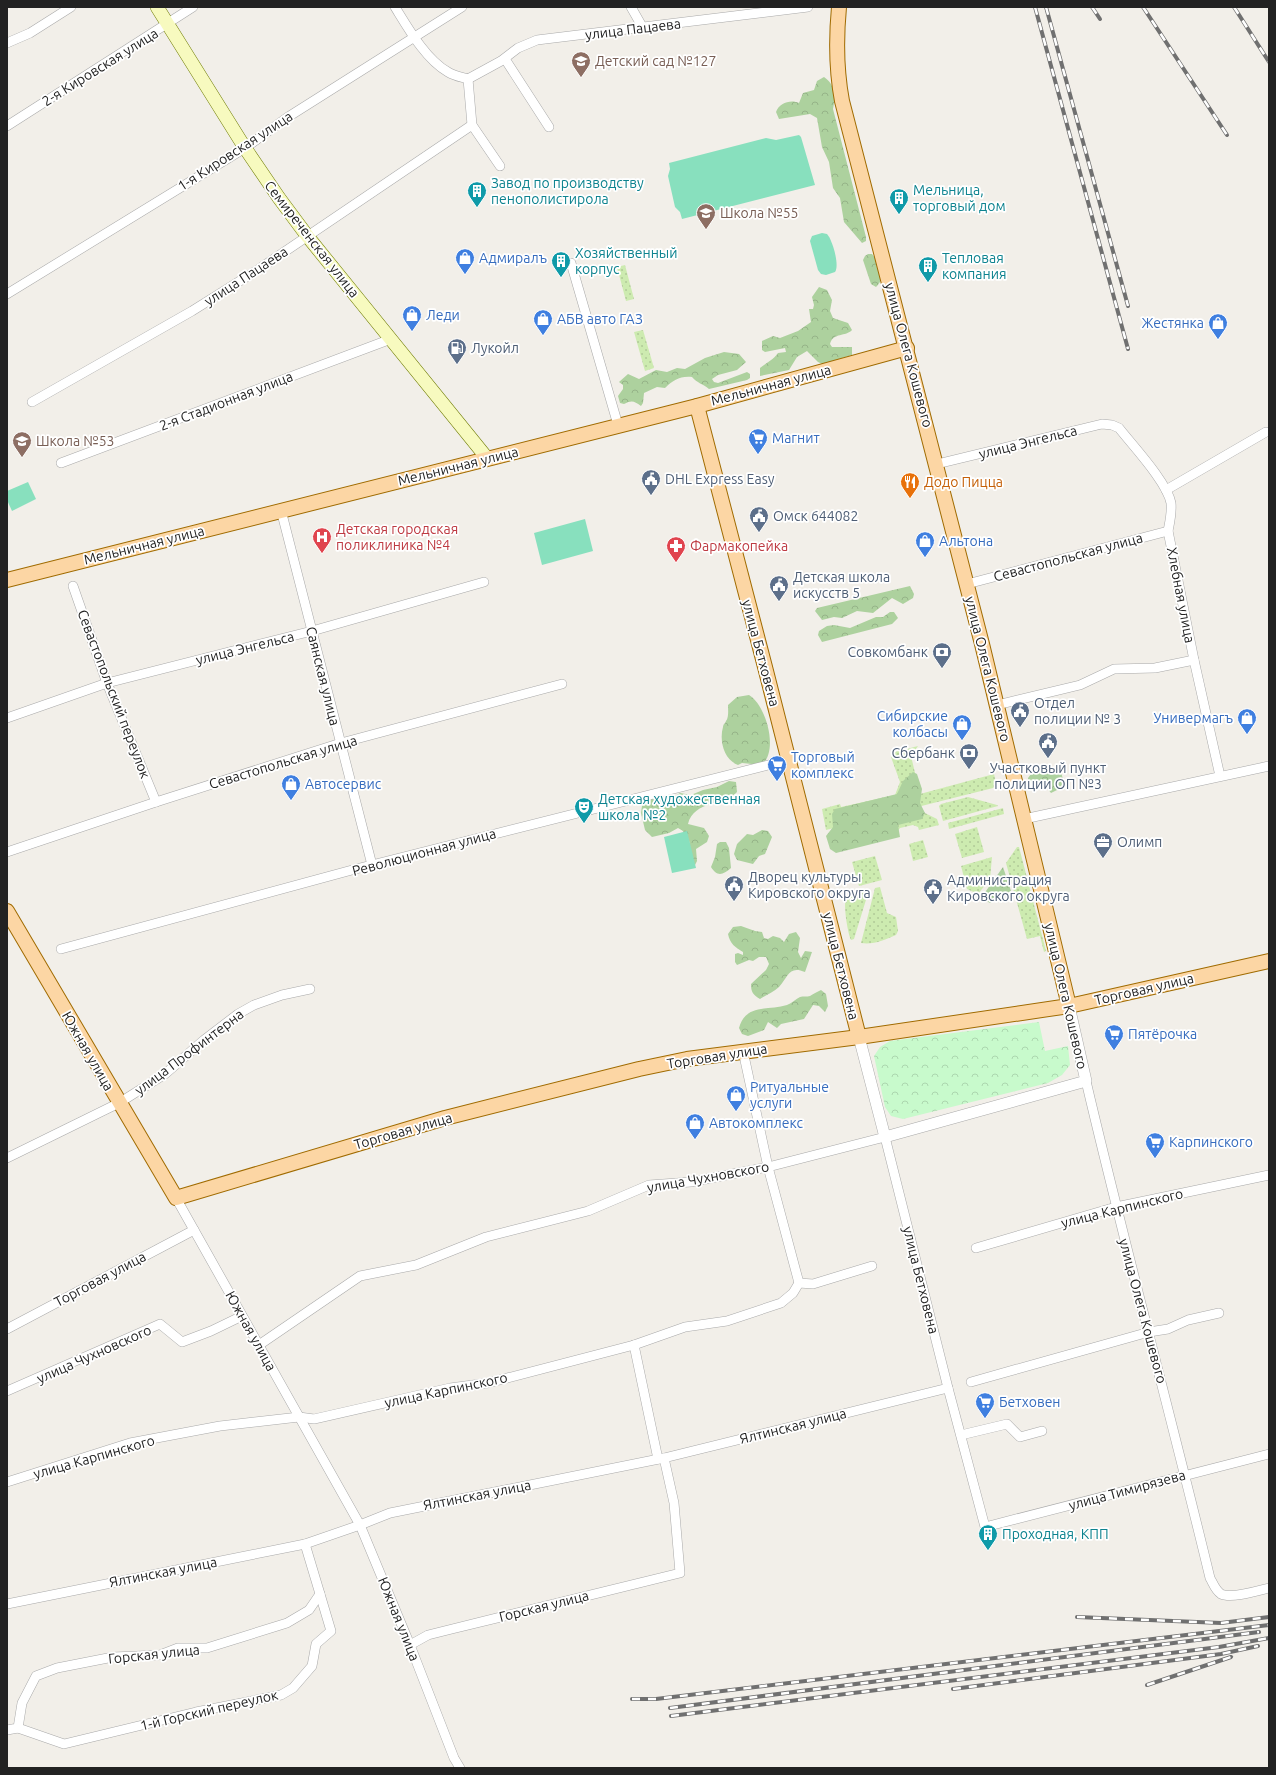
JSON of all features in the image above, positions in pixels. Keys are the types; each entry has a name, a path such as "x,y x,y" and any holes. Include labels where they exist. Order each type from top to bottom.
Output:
{"main road":[{"name":"Семиреченская улица","path":"157,7 245,148 308,237 487,458"},
{"name":"улица Олега Кошевого","path":"839,7 836,49 837,74 842,101 937,464 997,705 1069,1006"},
{"name":"Мельничная улица","path":"7,580 696,406 907,348"},
{"name":"улица Бетховена","path":"696,406 859,1038"},
{"name":"Южная улица","path":"7,911 176,1198"},
{"name":"Торговая улица","path":"176,1198 445,1118 639,1069 687,1059 859,1038 1069,1006 1269,961"}],"street":[{"path":"7,43 30,33 71,7"},
{"name":"2-я Кировская улица","path":"7,126 193,7"},
{"path":"395,7 415,38 435,62 447,72 468,79 472,124 500,166"},
{"name":"1-я Кировская улица","path":"7,294 245,148 288,117 462,7"},
{"path":"631,7 643,28"},
{"name":"улица Пацаева","path":"468,79 505,59 518,48 538,40 808,7"},
{"path":"505,59 549,127"},
{"name":"улица Пацаева","path":"32,402 192,310 308,237 472,124"},
{"path":"571,263 618,425"},
{"name":"2-я Стадионная улица","path":"61,463 391,339"},
{"name":"улица Энгельса","path":"937,464 1102,424 1112,424 1119,428"},
{"name":"Хлебная улица","path":"1119,428 1166,490 1171,502 1172,513 1168,531 1194,660 1220,776"},
{"path":"1166,490 1266,432"},
{"name":"Саянская улица","path":"281,510 372,865"},
{"name":"Севастопольская улица","path":"967,584 1168,531"},
{"name":"улица Энгельса","path":"7,718 107,683 312,631 484,582"},
{"name":"Севастопольский переулок","path":"73,586 107,683 156,802"},
{"path":"997,705 1080,685 1114,669 1155,668 1194,660"},
{"name":"Севастопольская улица","path":"7,852 156,802 341,744 562,684"},
{"name":"Революционная улица","path":"61,948 372,865 788,760"},
{"path":"1024,819 1269,766"},
{"name":"улица Профинтерна","path":"7,1158 119,1103 165,1074 204,1040 238,1014 254,1005 282,994 310,989"},
{"name":"улица Олега Кошевого","path":"1069,1006 1116,1207 1185,1474 1210,1578 1214,1587 1220,1593 1228,1596 1269,1588"},
{"name":"улица Бетховена","path":"859,1038 985,1527"},
{"path":"743,1051 768,1167 799,1284 813,1284 872,1266"},
{"name":"улица Чухновского","path":"259,1345 360,1276 416,1265 486,1237 588,1211 650,1185 691,1182 768,1167 885,1137 1086,1081"},
{"name":"улица Карпинского","path":"976,1248 1116,1207 1269,1175"},
{"name":"Южная улица","path":"176,1198 360,1525 410,1645 454,1758 460,1768"},
{"name":"Торговая улица","path":"7,1329 194,1230"},
{"name":"улица Карпинского","path":"7,1482 130,1444 220,1426 299,1417 314,1419 450,1388 488,1383 634,1345 685,1328 727,1321 781,1303 793,1293 799,1284"},
{"path":"971,1382 1149,1332 1168,1329 1188,1320 1220,1313"},
{"name":"улица Чухновского","path":"7,1391 160,1324 182,1342 211,1331 242,1316"},
{"path":"634,1345 661,1458"},
{"name":"Ялтинская улица","path":"7,1604 305,1544 390,1513 661,1458 948,1388"},
{"path":"961,1435 1007,1424 1020,1437 1042,1431"},
{"name":"улица Тимирязева","path":"985,1527 1185,1474 1269,1454"},
{"name":"Горская улица","path":"410,1645 428,1635 680,1573 674,1503 661,1458"},
{"path":"305,1544 320,1594"},
{"name":"Горская улица","path":"18,1728 22,1703 36,1676 57,1668 113,1657 160,1656 178,1648 207,1648 287,1623 308,1610 320,1594"},
{"name":"1-й Горский переулок","path":"18,1728 64,1744 196,1712 281,1695 293,1688 312,1666 316,1644 331,1631 320,1594"},
{"path":"7,1730 18,1728"}],"green space":[{"path":"824,77 828,80 834,91 833,109 866,237 866,241 862,243 844,222 840,198 833,188 829,162 822,147 817,118 810,114 779,119 776,112 782,104 792,101 799,103 803,93 814,90 817,81"},
{"path":"799,135 801,137 815,185 682,219 680,212 675,207 668,176 670,169 669,163 766,138 776,140"},
{"path":"822,233 827,234 831,241 837,264 835,272 826,275 821,274 818,270 810,241 812,236"},
{"path":"868,254 872,254 878,262 881,270 881,279 876,287 871,284 863,260"},
{"path":"625,265 634,299 626,301 617,267"},
{"path":"819,287 827,290 832,300 830,311 833,318 848,323 852,330 837,336 830,344 832,347 852,347 852,355 822,364 807,351 797,357 789,370 760,376 760,368 772,360 778,353 786,352 785,348 765,352 762,350 762,341 773,336 780,338 798,331 811,322 809,309 813,309 814,305 812,297"},
{"path":"643,330 654,368 645,371 634,332"},
{"path":"724,352 739,354 746,362 737,370 718,375 712,379 714,382 718,383 747,372 750,374 750,378 709,389 692,377 684,377 674,381 665,388 657,387 644,393 643,403 641,406 633,402 624,404 620,403 618,396 623,389 623,385 619,382 628,374 639,379 656,370 667,372 677,368 685,369 705,358"},
{"path":"28,482 36,499 12,511 7,500 7,491"},
{"path":"585,519 593,551 542,565 534,533"},
{"path":"910,586 914,594 913,598 903,604 892,598 873,613 857,611 842,618 834,617 822,620 815,611 817,608"},
{"path":"890,612 894,612 898,618 892,624 822,642 818,635 819,631 827,626 834,625 850,628 876,617 883,617"},
{"path":"749,695 761,708 768,728 770,749 767,758 762,765 742,763 738,765 733,763 726,754 722,744 722,732 728,718 728,705 737,697"},
{"path":"918,746 911,756 920,794 994,774 997,787 826,830 822,809 840,804 841,807 895,795 900,782 891,757 895,752"},
{"path":"1055,767 1060,771 1062,776 1063,787 1051,793 1044,784 1028,783 1028,778 1031,774"},
{"path":"913,772 917,774 922,789 920,803 925,813 922,819 898,825 900,837 836,853 830,849 826,836 833,827 832,814 835,809 897,794 903,781"},
{"path":"729,781 736,782 737,792 726,799 703,807 691,816 688,824 704,828 709,836 707,842 696,849 697,861 694,867 691,866 690,844 683,831 678,828 669,833 652,837 645,830 641,813 642,806 650,799 668,800 680,793 691,795 703,790 717,787"},
{"path":"968,797 998,806 943,821 939,806 941,804"},
{"path":"1003,808 1004,814 949,829 948,823"},
{"path":"919,810 937,819 939,825 919,830 918,827 913,825 900,828 896,833 877,839"},
{"path":"977,827 984,852 962,858 955,834"},
{"path":"762,830 768,831 772,837 765,854 759,856 753,864 737,860 734,854 737,844 747,834 753,835"},
{"path":"687,831 696,868 672,873 664,837"},
{"path":"923,840 928,857 913,861 909,844"},
{"path":"720,842 726,842 729,848 731,868 718,874 711,867 715,857 717,844"},
{"path":"1017,847 1019,847 1046,951 1044,952 1040,936 1027,939 1006,863"},
{"path":"875,856 882,880 859,886 852,862"},
{"path":"992,857 990,879 978,894 967,889 961,866"},
{"path":"1003,867 1011,891 990,903 981,898"},
{"path":"880,887 887,913 896,917 898,931 896,935 874,943 861,943 875,888"},
{"path":"869,890 854,939 851,940 846,918 845,904 847,896"},
{"path":"741,926 762,932 764,938 768,939 773,936 780,938 784,942 789,934 796,932 800,938 798,952 801,958 805,951 812,952 805,972 800,970 792,971 777,989 760,999 758,998 754,995 751,989 751,984 766,970 769,964 766,957 759,957 753,961 749,960 737,965 735,962 735,954 738,953 743,955 743,952 733,945 728,934 733,927"},
{"path":"821,990 826,994 828,1006 825,1012 819,1006 813,1005 804,1019 781,1024 777,1028 768,1022 764,1030 748,1036 742,1034 739,1028 742,1020 752,1011 787,1005 800,997 810,996"},
{"path":"1039,1022 1045,1051 1068,1046 1070,1065 1062,1075 1048,1083 903,1119 891,1116 885,1107 874,1056 880,1047 890,1041"}],"railway":[{"path":"1035,7 1128,349"},
{"path":"1046,7 1128,306"},
{"path":"1092,7 1100,19"},
{"path":"1143,7 1227,135"},
{"path":"1234,7 1269,62"},
{"path":"1077,1617 1221,1623 1269,1617"},
{"path":"632,1699 656,1699 1269,1625"},
{"path":"670,1708 1259,1632"},
{"path":"671,1716 1219,1647 1269,1638"},
{"path":"953,1689 1221,1654 1258,1646"},
{"path":"1147,1685 1231,1657"}],"place":[{"name":"Детский сад №127","path":"581,78"},
{"name":"Завод по производству пенополистирола","path":"477,208"},
{"name":"Мельница, торговый дом","path":"899,215"},
{"name":"Школа №55","path":"706,230"},
{"name":"Адмиралъ","path":"465,275"},
{"name":"Хозяйственный корпус","path":"561,278"},
{"name":"Тепловая компания","path":"928,283"},
{"name":"Леди","path":"412,332"},
{"name":"АБВ авто ГАЗ","path":"543,336"},
{"name":"Жестянка","path":"1218,340"},
{"name":"Лукойл","path":"457,365"},
{"name":"Магнит","path":"758,455"},
{"name":"Школа №53","path":"22,458"},
{"name":"DHL Express Easy","path":"651,496"},
{"name":"Додо Пицца","path":"910,499"},
{"name":"Омск 644082","path":"759,533"},
{"name":"Детская городская поликлиника №4","path":"322,554"},
{"name":"Альтона","path":"925,558"},
{"name":"Фармакопейка","path":"676,563"},
{"name":"Детская школа искусств 5","path":"779,602"},
{"name":"Совкомбанк","path":"942,669"},
{"name":"Отдел полиции № 3","path":"1020,728"},
{"name":"Универмагъ","path":"1247,735"},
{"name":"Сибирские колбасы","path":"962,741"},
{"name":"Участковый пункт полиции ОП №3","path":"1048,759"},
{"name":"Сбербанк","path":"969,770"},
{"name":"Торговый комплекс","path":"777,782"},
{"name":"Автосервис","path":"291,801"},
{"name":"Детская художественная школа №2","path":"584,824"},
{"name":"Олимп","path":"1103,859"},
{"name":"Дворец культуры Кировского округа","path":"734,902"},
{"name":"Администрация Кировского округа","path":"933,905"},
{"name":"Пятёрочка","path":"1114,1051"},
{"name":"Ритуальные услуги","path":"736,1112"},
{"name":"Автокомплекс","path":"695,1140"},
{"name":"Карпинского","path":"1155,1159"},
{"name":"Бетховен","path":"985,1419"},
{"name":"Проходная, КПП","path":"988,1551"}]}
